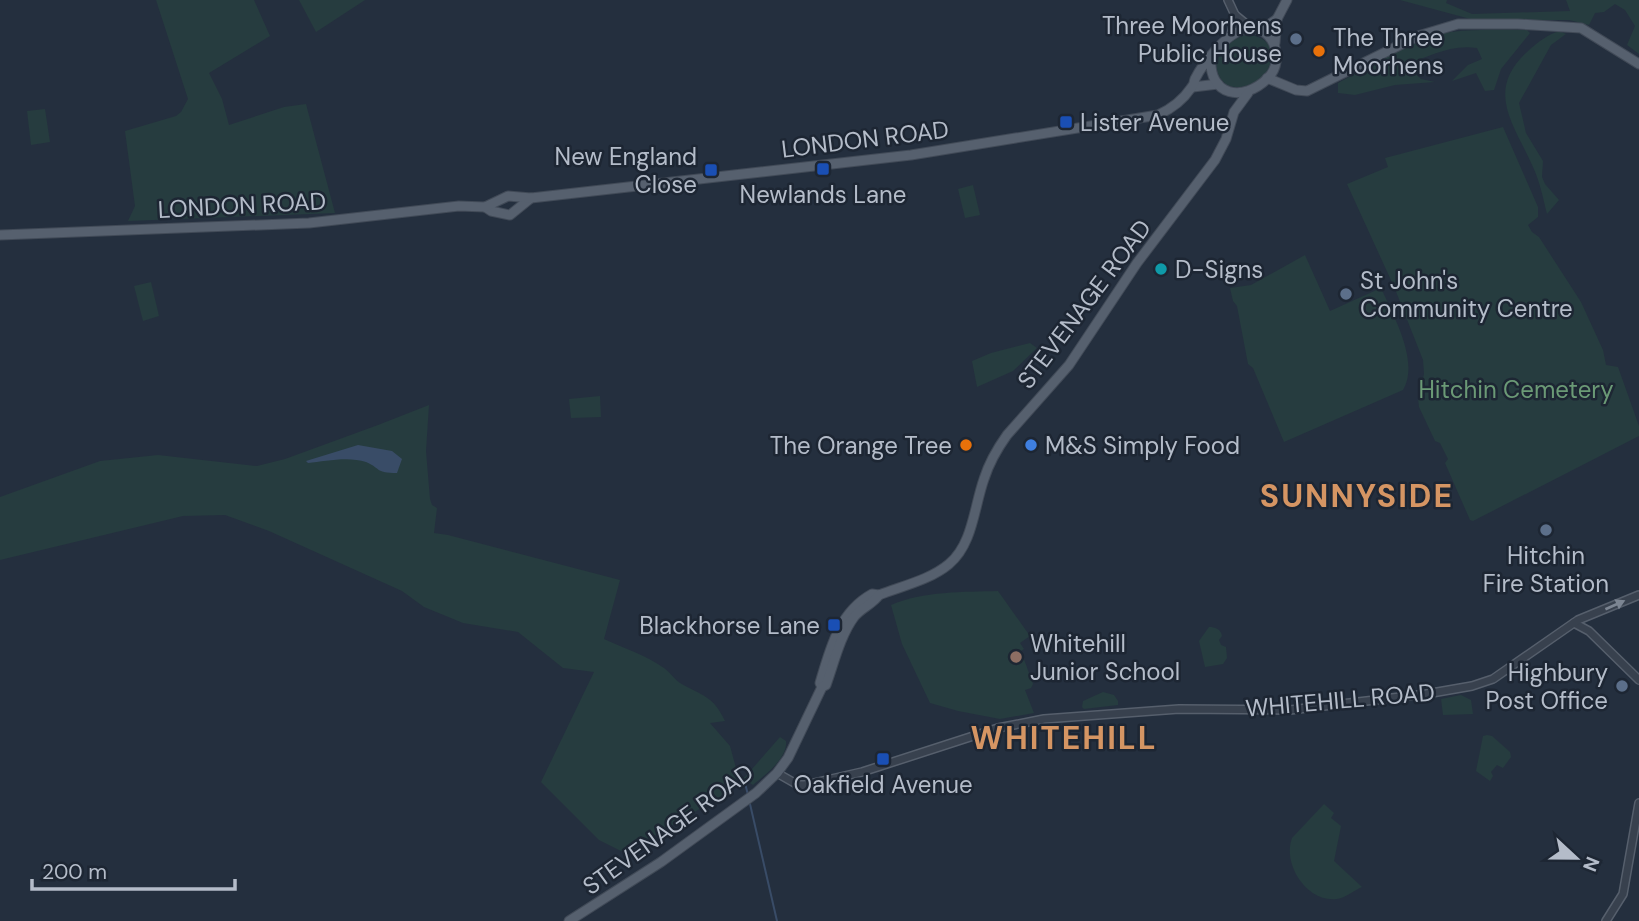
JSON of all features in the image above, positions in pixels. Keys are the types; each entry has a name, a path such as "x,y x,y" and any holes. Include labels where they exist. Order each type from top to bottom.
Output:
{"main road":[{"path":"1277,19 1256,29 1241,30 1231,36 1211,57 1211,70 1218,84 1230,91 1248,93 1267,78 1277,60 1277,19 1287,0"},
{"path":"1267,78 1301,92 1312,89 1418,36 1451,25 1518,24 1581,28 1639,64"},
{"path":"1256,29 1275,43"},
{"name":"LONDON ROAD","path":"0,235 309,223 433,208 485,207 506,197 531,198 911,155 1147,118 1169,109 1193,87 1195,78 1211,57"},
{"path":"1275,67 1286,84"},
{"path":"1193,87 1218,84"},
{"name":"STEVENAGE ROAD","path":"1230,91 1234,111"},
{"name":"STEVENAGE ROAD","path":"569,921 699,836 756,793 777,773 796,743 821,687 822,676 842,623 860,601 872,594 879,594 937,572 961,551 985,475 998,448 1069,365 1137,263 1215,160 1226,139 1234,111 1248,93"},
{"path":"513,198 518,208"},
{"path":"500,201 499,206 503,213 510,215 531,198"},
{"name":"LONDON ROAD","path":"485,207 503,213"}],"street":[{"path":"1228,0 1236,15 1256,29"},
{"path":"1231,36 1236,15"},
{"name":"WHITEHILL ROAD","path":"777,773 798,785 805,785 862,772 998,728 1044,719 1180,709 1290,710 1472,686 1493,679 1574,624 1639,595"},
{"path":"1589,631 1592,616"},
{"path":"1574,624 1589,631 1639,680"},
{"path":"1606,921 1623,894 1639,803"}],"green space":[{"path":"156,0 254,0 270,36 209,73 222,99 229,125 284,107 306,104 335,213 128,221 135,206 125,131 176,116 188,99"},
{"path":"299,0 365,0 316,32"},
{"path":"1400,0 1447,0 1446,3 1472,14 1570,11 1566,0 1639,0 1639,54 1627,45 1635,26 1625,10 1615,4 1604,12 1595,13 1589,25 1569,20 1474,20"},
{"path":"1527,30 1530,33 1501,69 1494,90 1485,91 1476,73 1452,81 1468,65 1482,59 1477,48 1467,47 1449,49 1405,64 1421,79 1435,82 1395,85 1355,95 1338,93 1338,83 1393,53 1436,35 1460,31"},
{"path":"1559,31 1566,34 1551,45 1519,103 1526,133 1543,161 1542,177 1559,200 1547,214 1535,173 1511,122 1505,94 1515,66 1535,45"},
{"path":"1245,35 1258,37 1269,46 1271,58 1268,69 1249,85 1227,85 1220,77 1216,62 1228,46"},
{"path":"45,109 50,142 31,145 27,111"},
{"name":"Hitchin Cemetery","path":"1503,127 1538,207 1538,217 1528,225 1539,237 1581,302 1603,350 1606,365 1618,367 1639,426 1639,436 1473,521 1470,520 1445,463 1448,459 1440,443 1435,441 1419,407 1418,398 1424,374 1423,360 1395,289 1347,184 1388,167 1385,158"},
{"path":"973,185 980,215 965,218 958,189"},
{"path":"1305,255 1330,311 1381,288 1407,353 1407,379 1403,390 1284,442 1253,368 1248,364 1237,306 1230,288 1251,285"},
{"path":"151,282 159,316 143,321 134,286"},
{"path":"1030,343 1037,348 1013,371 977,387 972,361"},
{"path":"600,396 601,417 571,418 569,399"},
{"path":"429,405 426,451 430,499 432,505 437,508 434,533 620,580 604,639 657,663 680,683 716,706 725,721 710,723 730,746 739,779 745,777 780,737 786,741 780,760 769,771 753,785 750,783 735,788 625,853 599,840 541,782 594,672 563,668 518,632 463,623 424,607 402,591 269,531 225,515 183,516 0,560 0,497 100,461 158,455 257,466 285,459"},
{"name":"Whitehill Junior School","path":"998,591 1030,636 1020,643 1033,684 1025,690 1034,713 1000,719 930,703 902,644 891,605 930,595"},
{"path":"1209,627 1220,632 1222,636 1219,640 1221,645 1226,647 1227,658 1223,664 1205,667 1199,641"},
{"path":"1103,692 1114,695 1118,705 1084,709 1082,707 1083,701"},
{"path":"1461,695 1471,700 1473,714 1443,715 1441,699"},
{"path":"1483,736 1492,736 1510,752 1511,757 1503,768 1497,765 1491,772 1493,776 1490,781 1476,771"},
{"path":"1324,804 1334,813 1331,818 1341,826 1334,861 1362,887 1337,899 1326,899 1307,888 1294,870 1291,859 1292,838"}],"water":[{"path":"358,445 392,451 402,459 397,473 382,471 366,462 352,459 306,461"}],"waterway":[{"path":"745,783 748,795"},
{"path":"750,804 777,921"}],"place":[{"name":"Three Moorhens Public House","path":"1296,39"},
{"name":"The Three Moorhens","path":"1319,51"},
{"name":"Lister Avenue","path":"1066,122"},
{"name":"Newlands Lane","path":"823,169"},
{"name":"New England Close","path":"711,170"},
{"name":"D-Signs","path":"1161,269"},
{"name":"St John's Community Centre","path":"1346,294"},
{"name":"The Orange Tree","path":"966,445"},
{"name":"M&S Simply Food","path":"1031,445"},
{"name":"Hitchin Fire Station","path":"1546,530"},
{"name":"Blackhorse Lane","path":"834,625"},
{"name":"Whitehill Junior School","path":"1016,657"},
{"name":"Highbury Post Office","path":"1622,686"},
{"name":"Oakfield Avenue","path":"883,759"}],"district":[{"name":"SUNNYSIDE","path":"1357,496"},
{"name":"WHITEHILL","path":"1064,738"}]}
